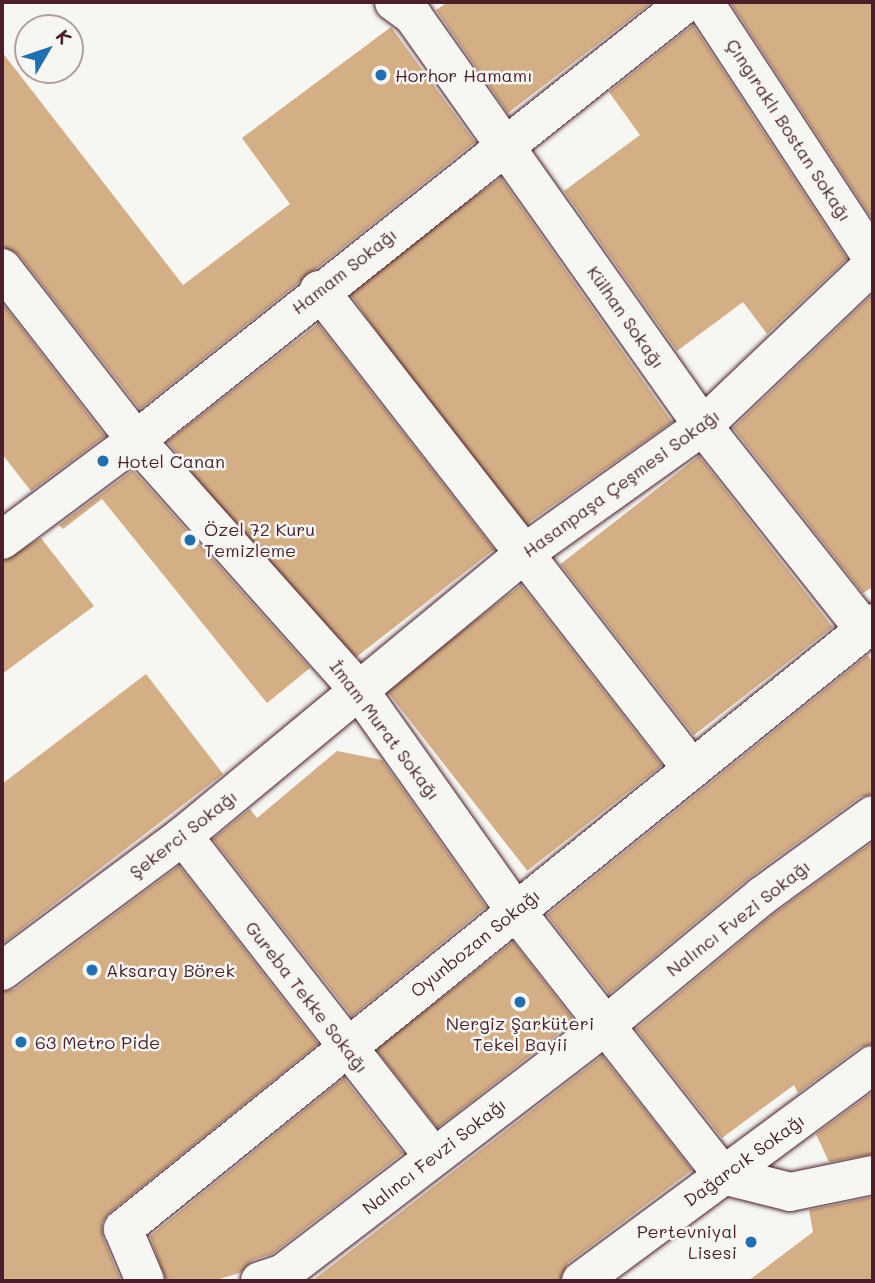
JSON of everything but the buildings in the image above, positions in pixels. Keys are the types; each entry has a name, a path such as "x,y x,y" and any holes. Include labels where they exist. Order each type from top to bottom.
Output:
{"street":[{"name":"Külhan Sokağı","path":"394,2 413,16 703,426 869,626"},
{"name":"Hamam Sokağı","path":"2,541 136,440 319,290 687,2"},
{"name":"Çıngıraklı Bostan Sokağı","path":"704,2 873,261"},
{"name":"Hasanpaşa Çeşmesi Sokağı","path":"359,690 522,555 703,426 873,261"},
{"name":"İmam Murat Sokağı","path":"2,268 136,440 359,690 515,910 723,1175"},
{"path":"319,290 522,555 692,769"},
{"name":"Oyunbozan Sokağı","path":"145,1281 123,1229 869,626"},
{"name":"Şekerci Sokağı","path":"2,971 183,836 359,690"},
{"name":"Nalıncı Fvezi Sokağı","path":"606,1025 762,896 873,815"},
{"name":"Gureba Tekke Sokağı","path":"183,836 346,1049 433,1156"},
{"name":"Nalıncı Fevzi Sokağı","path":"277,1279 606,1025"},
{"name":"Dağarcık Sokağı","path":"581,1281 873,1065"},
{"path":"723,1175 790,1192 873,1175"}],"place":[{"name":"Horhor Hamamı","path":"381,75"},
{"name":"Hotel Canan","path":"103,461"},
{"name":"Özel 72 Kuru Temizleme","path":"190,540"},
{"name":"Aksaray Börek","path":"92,970"},
{"name":"Nergiz Şarküteri Tekel Bayii","path":"520,1002"},
{"name":"63 Metro Pide","path":"21,1042"},
{"name":"Pertevniyal Lisesi","path":"751,1242"}]}
